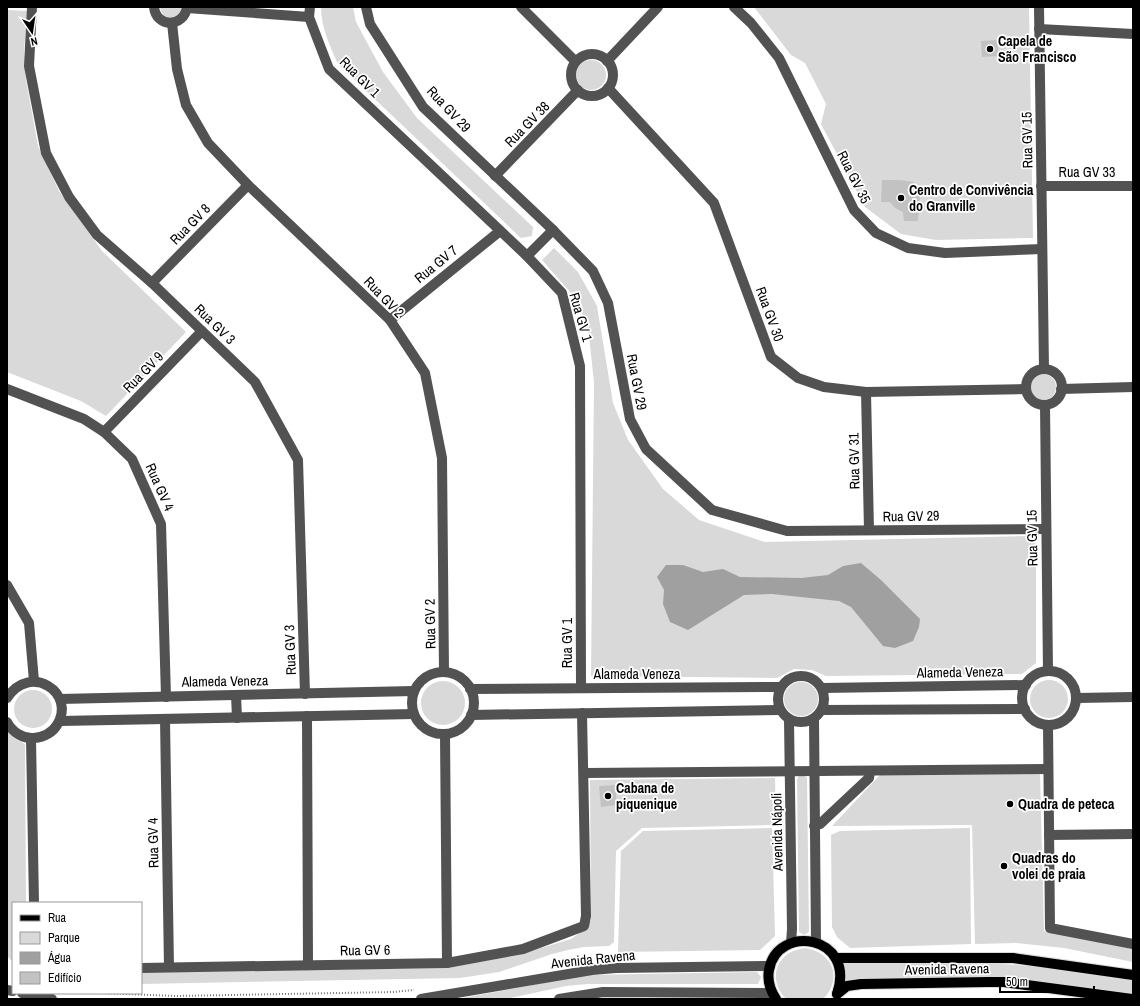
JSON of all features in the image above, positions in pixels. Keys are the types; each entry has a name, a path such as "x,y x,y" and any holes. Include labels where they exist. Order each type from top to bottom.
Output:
{"main road":[{"path":"774,996 769,984 768,976 774,957 791,943 803,941 816,942 830,951 836,958 840,969 841,982 835,996"},
{"name":"Avenida Ravena","path":"836,958 1013,958 1133,975"},
{"name":"Avenida Ravena","path":"835,996 847,986 860,984 1004,982 1132,999"}],"street":[{"name":"Rua GV 3","path":"32,7 29,66 46,153 70,197 97,235 152,283 255,382 298,460 305,694"},
{"path":"154,7 155,12 162,20 172,23 180,20 186,13 187,8 309,12"},
{"name":"Rua GV 29","path":"366,7 370,24 423,107 553,230 593,271 608,303 630,419 646,449 712,510 787,531 1046,528"},
{"path":"521,7 575,62"},
{"path":"607,61 658,7"},
{"name":"Rua GV 35","path":"734,7 751,23 779,58 854,210 876,233 908,248 945,253 1042,249"},
{"name":"Rua GV 15","path":"1039,7 1044,369"},
{"name":"Rua GV 1","path":"309,12 329,69 527,256 562,293 580,366 581,688"},
{"name":"Rua GV 2","path":"172,23 177,69 186,105 208,143 248,185 390,320 425,373 442,458 444,672"},
{"path":"1039,29 1133,34"},
{"path":"592,54 607,61 612,71 612,77 608,88 593,96 586,95 578,90 572,82 571,77 571,72 575,62 586,55 592,54"},
{"name":"Rua GV 30","path":"608,88 714,203 771,357 798,378 824,387 866,392 1026,389"},
{"name":"Rua GV 38","path":"495,176 578,90"},
{"name":"Rua GV 8","path":"152,283 248,185"},
{"name":"Rua GV 33","path":"1041,186 1133,186"},
{"path":"527,256 553,230"},
{"name":"Rua GV 7","path":"390,320 500,231"},
{"name":"Rua GV 9","path":"104,432 202,330"},
{"path":"1044,369 1049,370 1057,376 1061,384 1060,394 1054,402 1045,405 1039,404 1030,399 1026,389 1030,375 1044,369"},
{"path":"1061,389 1133,387"},
{"name":"Rua GV 4","path":"7,389 84,419 104,432 132,459 161,524 166,697"},
{"name":"Rua GV 31","path":"866,392 869,530"},
{"name":"Rua GV 15","path":"1045,405 1048,671"},
{"path":"7,585 30,623 34,681"},
{"path":"1048,671 1057,672 1068,679 1075,690 1077,698 1075,707 1065,720 1057,724 1048,725 1041,724 1034,720 1025,709 1022,701 1026,685 1035,676 1048,671"},
{"path":"444,672 459,677 470,688 473,697 471,715 461,728 453,732 445,734 435,733 426,729 414,714 412,699 414,691 419,683 426,677 444,672"},
{"path":"805,676 812,678 822,688 825,695 825,703 822,710 814,719 802,723 789,720 780,710 778,695 781,687 791,678 805,676"},
{"path":"7,698 18,685 34,681 50,686 56,692 62,706 60,721 55,729 40,738 31,739 22,736 13,731 7,722"},
{"name":"Alameda Veneza","path":"822,688 1026,685"},
{"name":"Alameda Veneza","path":"470,688 781,687"},
{"name":"Alameda Veneza","path":"60,699 414,691"},
{"path":"236,695 237,718"},
{"path":"1077,698 1133,697"},
{"path":"822,710 1025,709"},
{"path":"471,715 780,710"},
{"path":"582,713 584,773 1048,769"},
{"path":"60,721 414,714"},
{"path":"307,716 308,965"},
{"name":"Rua GV 4","path":"165,719 169,967"},
{"path":"814,719 816,942"},
{"name":"Avenida Nápoli","path":"789,720 791,943"},
{"path":"1048,725 1050,928 1133,944"},
{"path":"445,734 447,963"},
{"path":"31,739 34,902"},
{"path":"814,826 820,824 869,778 870,771"},
{"name":"Rua GV 6","path":"142,968 447,963 523,949 584,926 586,916 584,773"},
{"path":"1049,835 1133,834"},
{"name":"Avenida Ravena","path":"421,999 592,970 616,968 770,966"},
{"path":"558,999 603,992 774,996"},
{"path":"27,994 52,999"}],"path":[{"path":"544,966 593,958"},
{"path":"125,994 176,996 392,992 414,990"}],"green space":[{"path":"160,7 183,7 181,14 172,19 161,12"},
{"path":"321,7 353,7 356,22 383,72 417,118 533,227 532,236 521,238 338,64 324,29"},
{"path":"754,7 1029,7 1033,238 936,240 901,234 865,207 821,124 826,104 805,63 791,55"},
{"path":"7,10 27,11 24,52 26,80 38,146 59,191 102,251 186,332 106,416 81,401 7,372"},
{"path":"591,60 597,61 605,69 605,81 597,89 591,90 585,89 577,81 576,75 577,69 585,61"},
{"path":"554,248 578,272 597,306 613,403 628,440 663,489 699,520 765,542 1028,536 1036,544 1036,663 1022,674 826,676 812,670 794,669 777,678 591,676 594,383 589,335 578,301 542,260"},
{"path":"1043,374 1052,378 1056,387 1052,396 1043,400 1034,396 1030,387 1034,378"},
{"path":"1049,680 1062,686 1068,699 1062,712 1049,718 1036,712 1030,699 1036,686"},
{"path":"443,681 455,685 461,691 465,703 461,715 455,721 443,725 431,721 425,715 421,703 425,691 431,685"},
{"path":"798,682 804,682 813,687 817,693 817,705 813,711 804,716 798,716 789,711 784,702 784,696 789,687"},
{"path":"29,690 37,690 47,695 51,702 51,716 47,723 37,728 29,728 19,723 17,720 14,713 14,705 19,695 22,693"},
{"path":"7,731 14,738 25,744 26,902 12,902 12,961 7,956"},
{"path":"1040,773 1044,931 1133,949 1133,962 1064,948 1016,943 975,944 972,825 832,826 881,774"},
{"path":"799,776 805,776 807,778 809,932 804,935 799,932 797,779"},
{"path":"775,778 776,825 642,828 616,851 614,942 609,946 584,947 568,950 499,972 460,978 142,984 142,972 447,968 525,953 571,939 581,932 591,920 590,780"},
{"path":"772,828 775,936 760,950 618,952 621,851 643,831"},
{"path":"970,828 971,944 850,948 837,937 832,927 831,835 840,831"},
{"path":"805,948 815,951 828,961 832,968 833,983 823,999 786,999 780,991 777,983 776,974 778,967 781,960 787,954 795,950"},
{"path":"956,961 1032,966 1133,980 1133,996 1062,987 845,983 843,964"},
{"path":"757,972 761,977 758,984 587,984 566,986 506,999 457,999 586,975"}],"water":[{"path":"861,563 881,580 920,619 919,627 913,641 895,648 883,646 851,607 839,601 772,594 744,595 688,630 670,622 663,604 664,590 657,577 666,565 683,565 703,572 723,569 740,577 801,578 828,575 843,566"}],"building":[{"name":"Capela de São Francisco","path":"998,40 998,56 982,57 981,41"},
{"name":"Centro de Convivência do Granville","path":"882,180 914,182 920,195 918,221 904,221 903,212 895,208 890,202 881,202"},
{"name":"Cabana de piquenique","path":"615,785 617,805 601,807 599,786"}],"place":[{"name":"Capela de São Francisco","path":"990,49"},
{"name":"Centro de Convivência do Granville","path":"901,198"},
{"name":"Cabana de piquenique","path":"608,796"},
{"name":"Quadra de peteca","path":"1010,804"},
{"name":"Quadras do volei de praia","path":"1004,866"}]}
